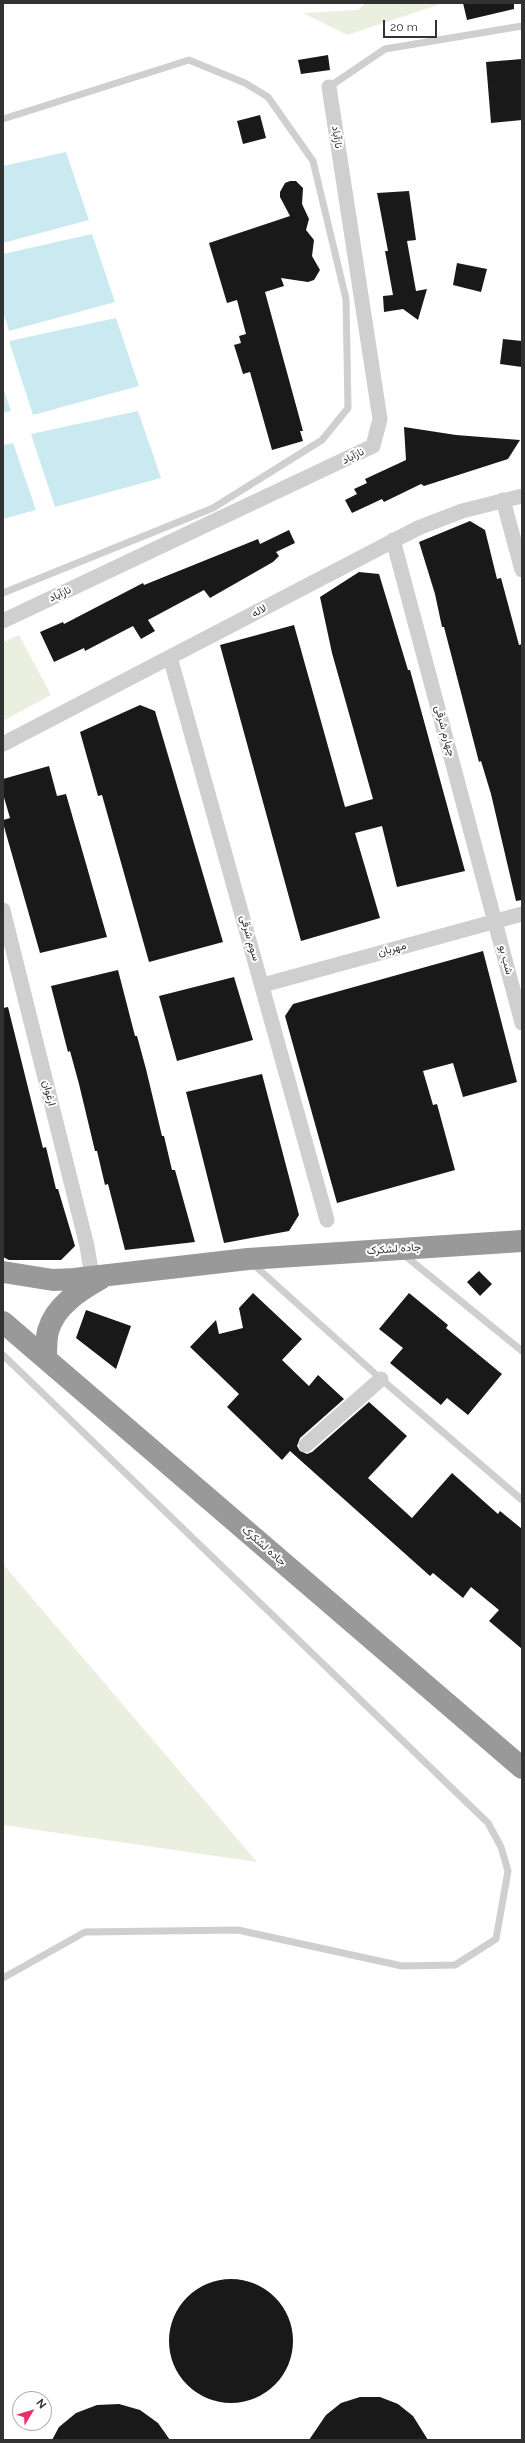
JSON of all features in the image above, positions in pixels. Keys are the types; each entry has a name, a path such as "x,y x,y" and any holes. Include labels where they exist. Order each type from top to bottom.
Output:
{"highway":[{"name":"جاده لشکرک","path":"3,1272 53,1280 248,1260 522,1241"},
{"path":"46,1359 48,1331 59,1310 72,1297 99,1276"},
{"name":"جاده لشکرک","path":"4,1323 522,1768"}],"street":[{"name":"نازآباد","path":"3,621 373,446 380,419 329,87"},
{"name":"لاله","path":"3,744 394,540 440,518 522,496"},
{"path":"503,500 522,570"},
{"name":"چهارم شرقی","path":"394,540 496,921"},
{"name":"سوم شرقی","path":"170,657 263,985 327,1220"},
{"name":"ارغوان","path":"3,910 87,1246 99,1276"},
{"name":"مهربان","path":"263,985 522,914"},
{"name":"شب بو","path":"496,921 522,1023"},
{"path":"306,1445 381,1379"}],"lane":[{"path":"329,87 385,49 522,26"},
{"path":"3,119 189,60 245,83 268,97 312,161 346,299 348,408 322,440 213,508 3,593"},
{"path":"396,1249 522,1352"},
{"path":"248,1260 381,1379 522,1500"},
{"path":"3,1355 488,1823 501,1848 508,1871 496,1939 455,1965 402,1966 238,1930 85,1932 3,1978"}],"shaded area":[{"path":"365,3 444,3 347,35 303,13 358,10"},
{"path":"19,635 51,695 3,721 3,642"},
{"path":"3,1564 257,1862 3,1825"}],"water":[{"path":"66,152 89,220 3,243 3,166"},
{"path":"92,234 115,302 9,331 3,311 3,254"},
{"path":"116,318 139,386 33,415 9,341"},
{"path":"3,388 11,411 3,413"},
{"path":"138,411 161,478 55,507 31,434"},
{"path":"13,443 36,510 3,519 3,445"}],"building":[{"path":"463,3 514,3 514,9 467,20"},
{"path":"328,55 330,70 301,74 298,60"},
{"path":"522,59 522,120 491,123 486,62"},
{"path":"260,115 266,138 243,144 237,121"},
{"path":"296,181 303,188 302,204 309,219 306,230 314,240 312,256 320,270 314,280 308,282 281,278 284,286 265,292 303,431 300,431 303,441 272,450 250,372 243,374 234,345 241,343 239,336 246,334 237,300 227,303 209,243 290,216 280,197 280,192 285,183"},
{"path":"409,191 416,240 407,241 416,291 427,289 418,320 403,309 384,312 383,296 393,295 385,251 388,251 377,193"},
{"path":"457,263 487,269 481,292 453,285"},
{"path":"503,339 522,341 522,367 500,364"},
{"path":"404,427 456,435 520,440 508,459 424,486 421,484 384,502 382,499 352,513 345,500 357,494 354,489 367,483 365,479 406,460"},
{"path":"470,521 485,530 497,579 501,578 519,645 522,644 522,900 516,901 491,794 481,761 479,762 444,627 442,627 435,594 419,542"},
{"path":"289,530 295,543 276,552 279,556 273,562 210,598 204,590 148,620 155,631 141,639 133,626 85,651 84,648 54,662 40,632 63,622 64,624 143,583 144,585 258,539 260,544"},
{"path":"359,572 379,574 408,670 410,670 465,871 397,887 382,826 355,833 380,918 301,941 220,645 294,625 345,807 373,799 332,653 320,597"},
{"path":"140,705 155,711 223,942 149,962 102,795 98,796 80,732"},
{"path":"49,766 57,796 66,794 107,937 40,953 3,823 3,820 10,818 3,794 3,779"},
{"path":"483,951 517,1082 463,1097 453,1063 423,1071 433,1105 437,1104 455,1170 337,1203 285,1016 293,1004"},
{"path":"118,970 135,1036 137,1036 146,1069 162,1136 164,1136 172,1170 175,1170 195,1242 125,1250 108,1184 105,1185 97,1151 95,1151 79,1084 70,1051 68,1052 51,986"},
{"path":"234,977 253,1040 177,1061 159,996"},
{"path":"8,1007 43,1148 46,1147 56,1189 58,1189 75,1246 61,1260 9,1260 3,1257 3,1008"},
{"path":"262,1074 299,1215 289,1231 224,1243 186,1092"},
{"path":"479,1271 492,1284 480,1296 467,1282"},
{"path":"253,1293 302,1339 282,1360 309,1386 318,1375 344,1399 300,1438 297,1446 300,1451 307,1454 312,1452 369,1402 407,1436 368,1478 412,1518 452,1473 498,1514 500,1511 522,1529 522,1649 489,1621 499,1610 471,1587 463,1598 433,1573 430,1576 290,1451 282,1460 227,1407 239,1394 190,1347 216,1320 219,1334 243,1328 239,1308"},
{"path":"409,1293 448,1325 446,1328 502,1374 468,1415 447,1398 441,1405 390,1363 403,1348 379,1329"},
{"path":"86,1310 131,1326 116,1369 76,1338"},
{"path":"231,2279 243,2280 255,2284 275,2297 288,2317 292,2329 292,2353 288,2365 275,2385 255,2398 243,2402 231,2403 219,2402 207,2398 187,2385 174,2365 170,2353 169,2341 170,2329 174,2317 187,2297 207,2284 219,2280"},
{"path":"360,2397 380,2397 398,2404 413,2416 428,2440 309,2440 326,2415 341,2403"},
{"path":"119,2404 140,2410 158,2423 170,2440 52,2440 59,2427 76,2413 97,2405"}]}
